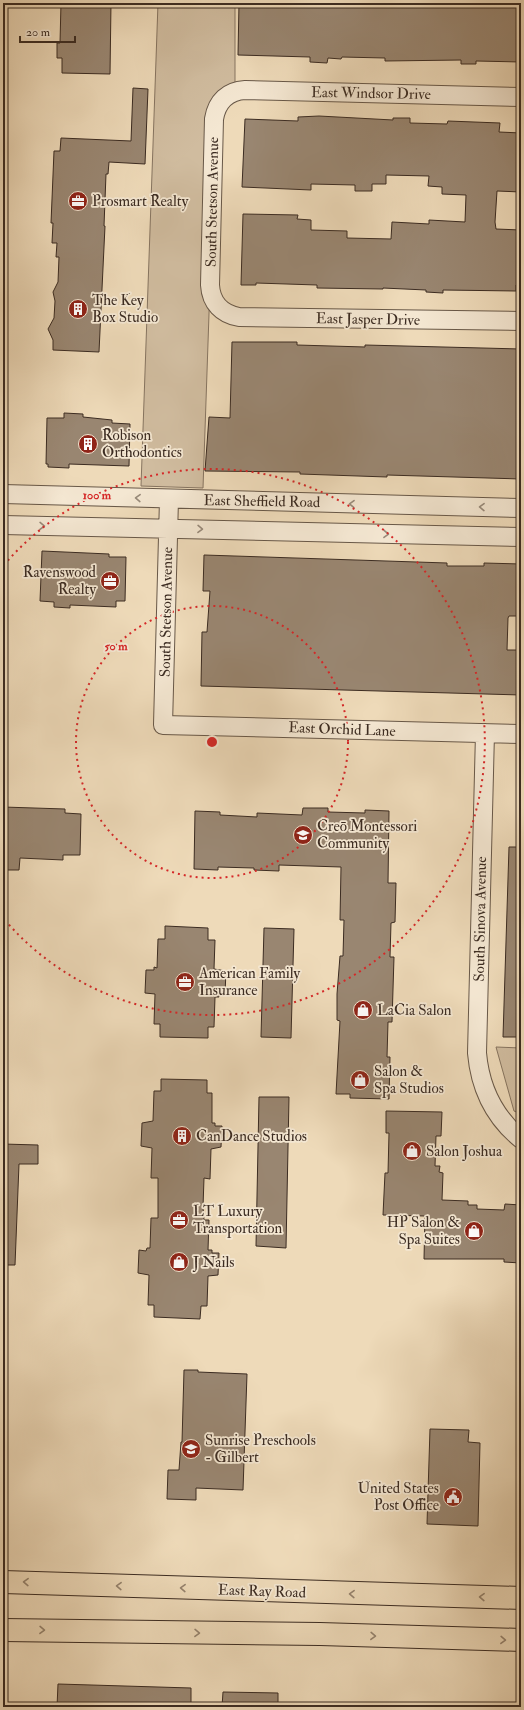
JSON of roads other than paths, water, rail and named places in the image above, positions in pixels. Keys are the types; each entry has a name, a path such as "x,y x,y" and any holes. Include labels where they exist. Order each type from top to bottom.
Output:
{"main road":[{"name":"East Ray Road","path":"3,1582 521,1598"},
{"path":"3,1630 320,1634 521,1640"}],"street":[{"name":"East Windsor Drive","path":"224,98 235,91 245,90 521,97"},
{"name":"South Stetson Avenue","path":"218,307 211,296 210,285 214,119 216,109 224,98"},
{"name":"East Jasper Drive","path":"218,307 229,314 239,317 521,321"},
{"name":"East Sheffield Road","path":"3,494 521,508"},
{"name":"South Stetson Avenue","path":"163,725 169,499"},
{"name":"East Sheffield Road","path":"3,525 521,537"},
{"name":"East Orchid Lane","path":"163,725 521,734"},
{"name":"South Sinova Avenue","path":"485,733 477,1048 480,1074 491,1103 503,1121 521,1139"}],"place":[{"name":"Prosmart Realty","path":"78,201"},
{"name":"The Key Box Studio","path":"78,309"},
{"name":"Robison Orthodontics","path":"88,444"},
{"name":"Ravenswood Realty","path":"110,581"},
{"name":"Creō Montessori Community","path":"303,835"},
{"name":"American Family Insurance","path":"185,982"},
{"name":"LaCia Salon","path":"363,1010"},
{"name":"Salon & Spa Studios","path":"360,1080"},
{"name":"CanDance Studios","path":"182,1136"},
{"name":"Salon Joshua","path":"412,1151"},
{"name":"LT Luxury Transportation","path":"179,1220"},
{"name":"HP Salon & Spa Suites","path":"474,1231"},
{"name":"J Nails","path":"179,1262"},
{"name":"Sunrise Preschools - Gilbert","path":"191,1449"},
{"name":"United States Post Office","path":"453,1497"}]}
